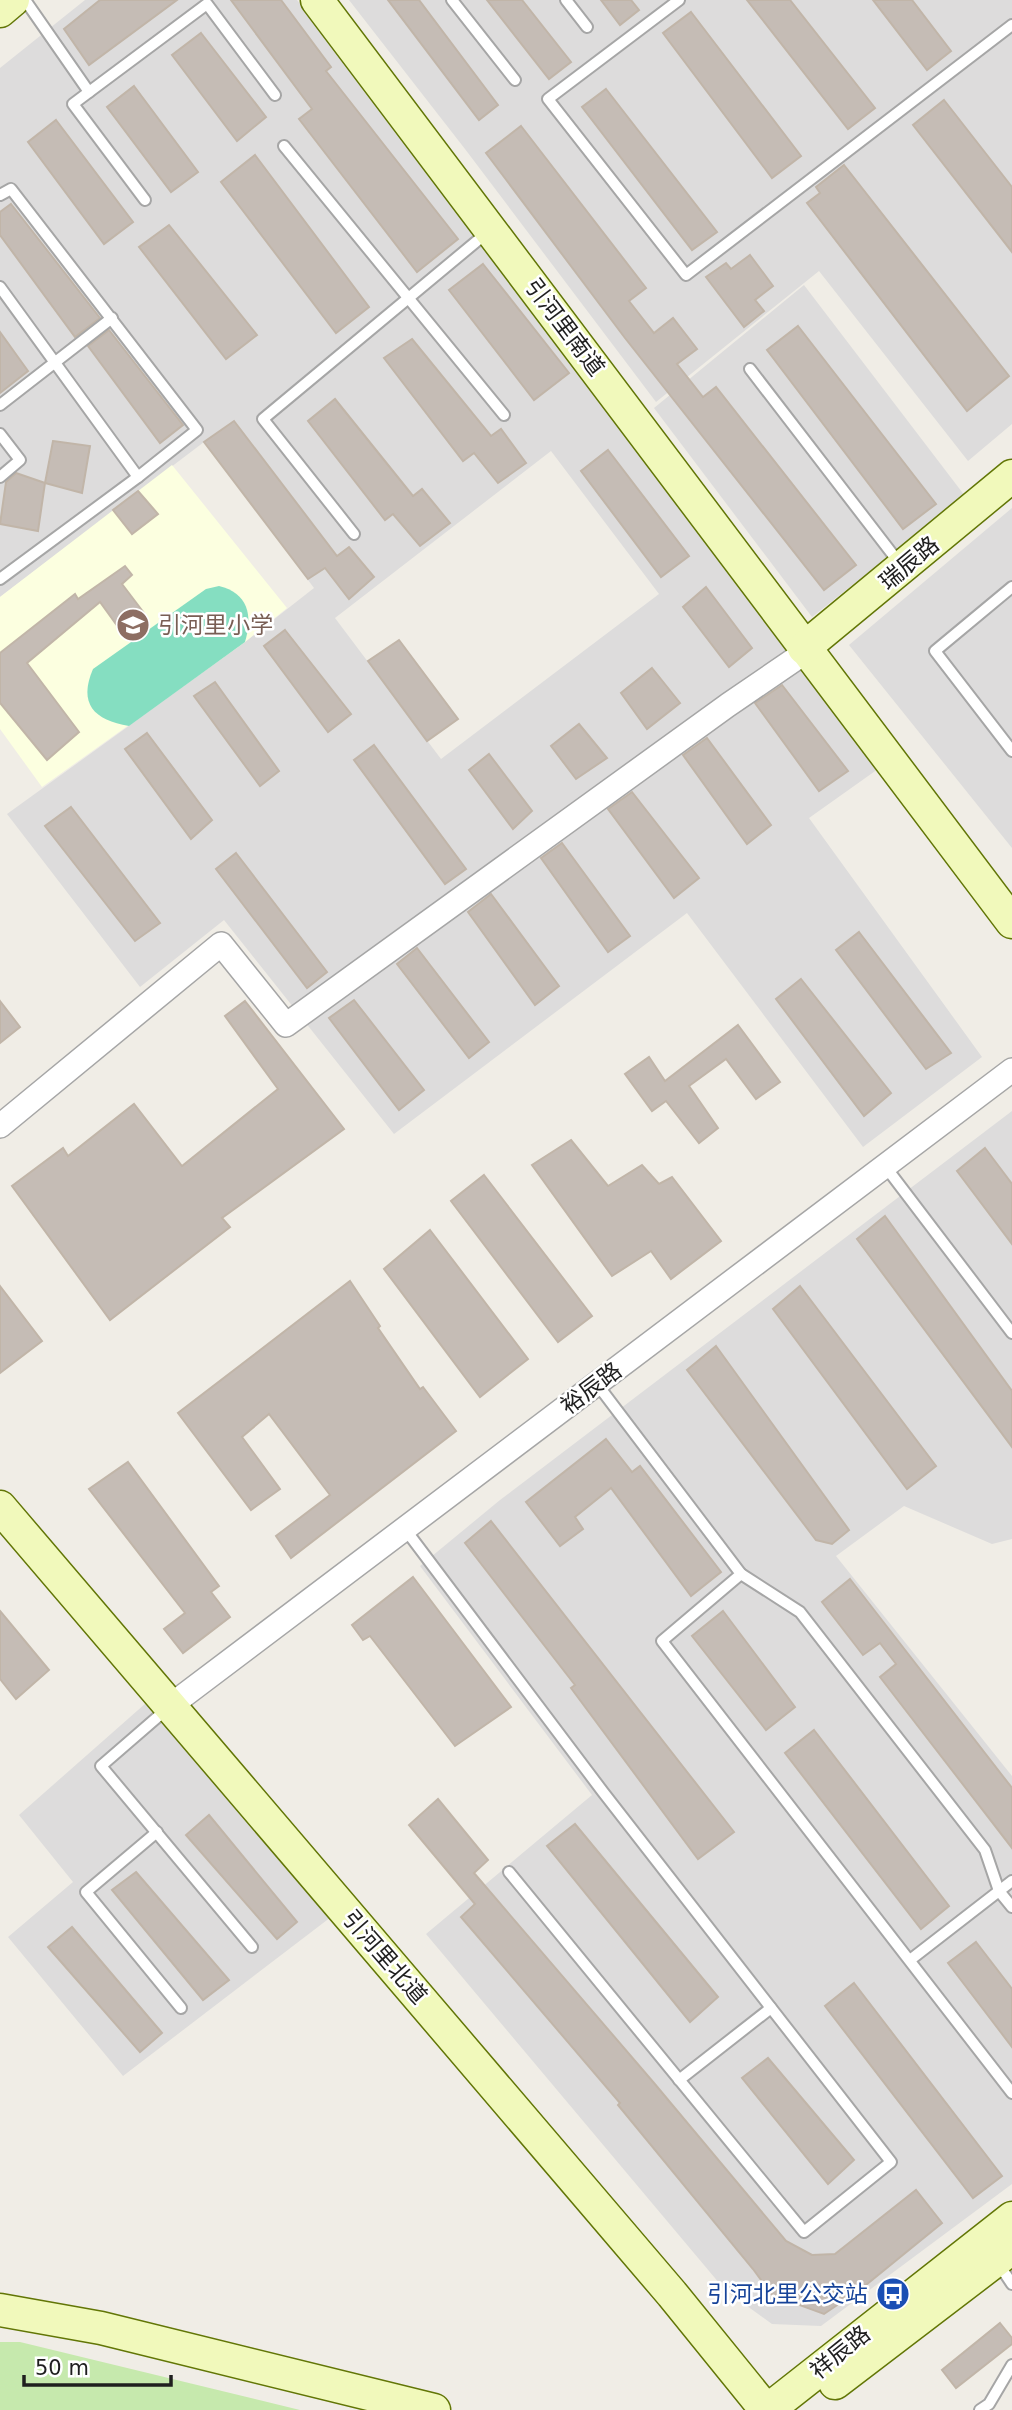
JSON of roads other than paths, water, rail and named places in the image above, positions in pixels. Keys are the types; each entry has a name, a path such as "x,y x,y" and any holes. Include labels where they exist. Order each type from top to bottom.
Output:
{"street":[{"path":"0,11 13,0"},
{"name":"引河里南道","path":"317,0 1012,922"},
{"name":"瑞辰路","path":"905,571 1012,476"},
{"name":"瑞辰路","path":"807,652 1012,488"},
{"path":"0,1126 221,944 286,1025 728,705 807,652"},
{"name":"裕辰路","path":"170,1706 1012,1070"},
{"name":"引河里北道","path":"0,1507 672,2294 767,2410"},
{"name":"祥辰路","path":"767,2410 1012,2218"},
{"name":"祥辰路","path":"800,2410 1007,2264"},
{"path":"0,2310 101,2328 434,2410"}],"lane":[{"path":"25,0 89,92"},
{"path":"452,0 515,80"},
{"path":"566,0 587,27"},
{"path":"678,0 548,99 686,275 1012,25"},
{"path":"145,200 73,104 207,4 275,95"},
{"path":"284,146 503,415"},
{"path":"0,195 10,189 197,430 0,579"},
{"path":"354,534 263,419 491,230"},
{"path":"0,287 138,477"},
{"path":"0,405 112,318"},
{"path":"750,369 905,571"},
{"path":"0,434 20,460 0,477"},
{"path":"1012,587 935,651 1012,751"},
{"path":"886,1166 1012,1333"},
{"path":"597,1384 741,1574 800,1612 985,1850 999,1891 1012,1908"},
{"path":"405,1529 603,1792 891,2162 804,2232 509,1872"},
{"path":"741,1574 662,1641 1012,2093"},
{"path":"170,1706 101,1766 252,1947"},
{"path":"157,1832 86,1892 181,2008"},
{"path":"909,1960 1012,1881"},
{"path":"679,2080 771,2008"},
{"path":"980,2410 989,2404 1012,2365"}],"place":[{"name":"引河里小学","path":"133,625"},
{"name":"引河北里公交站","path":"893,2294"}]}
